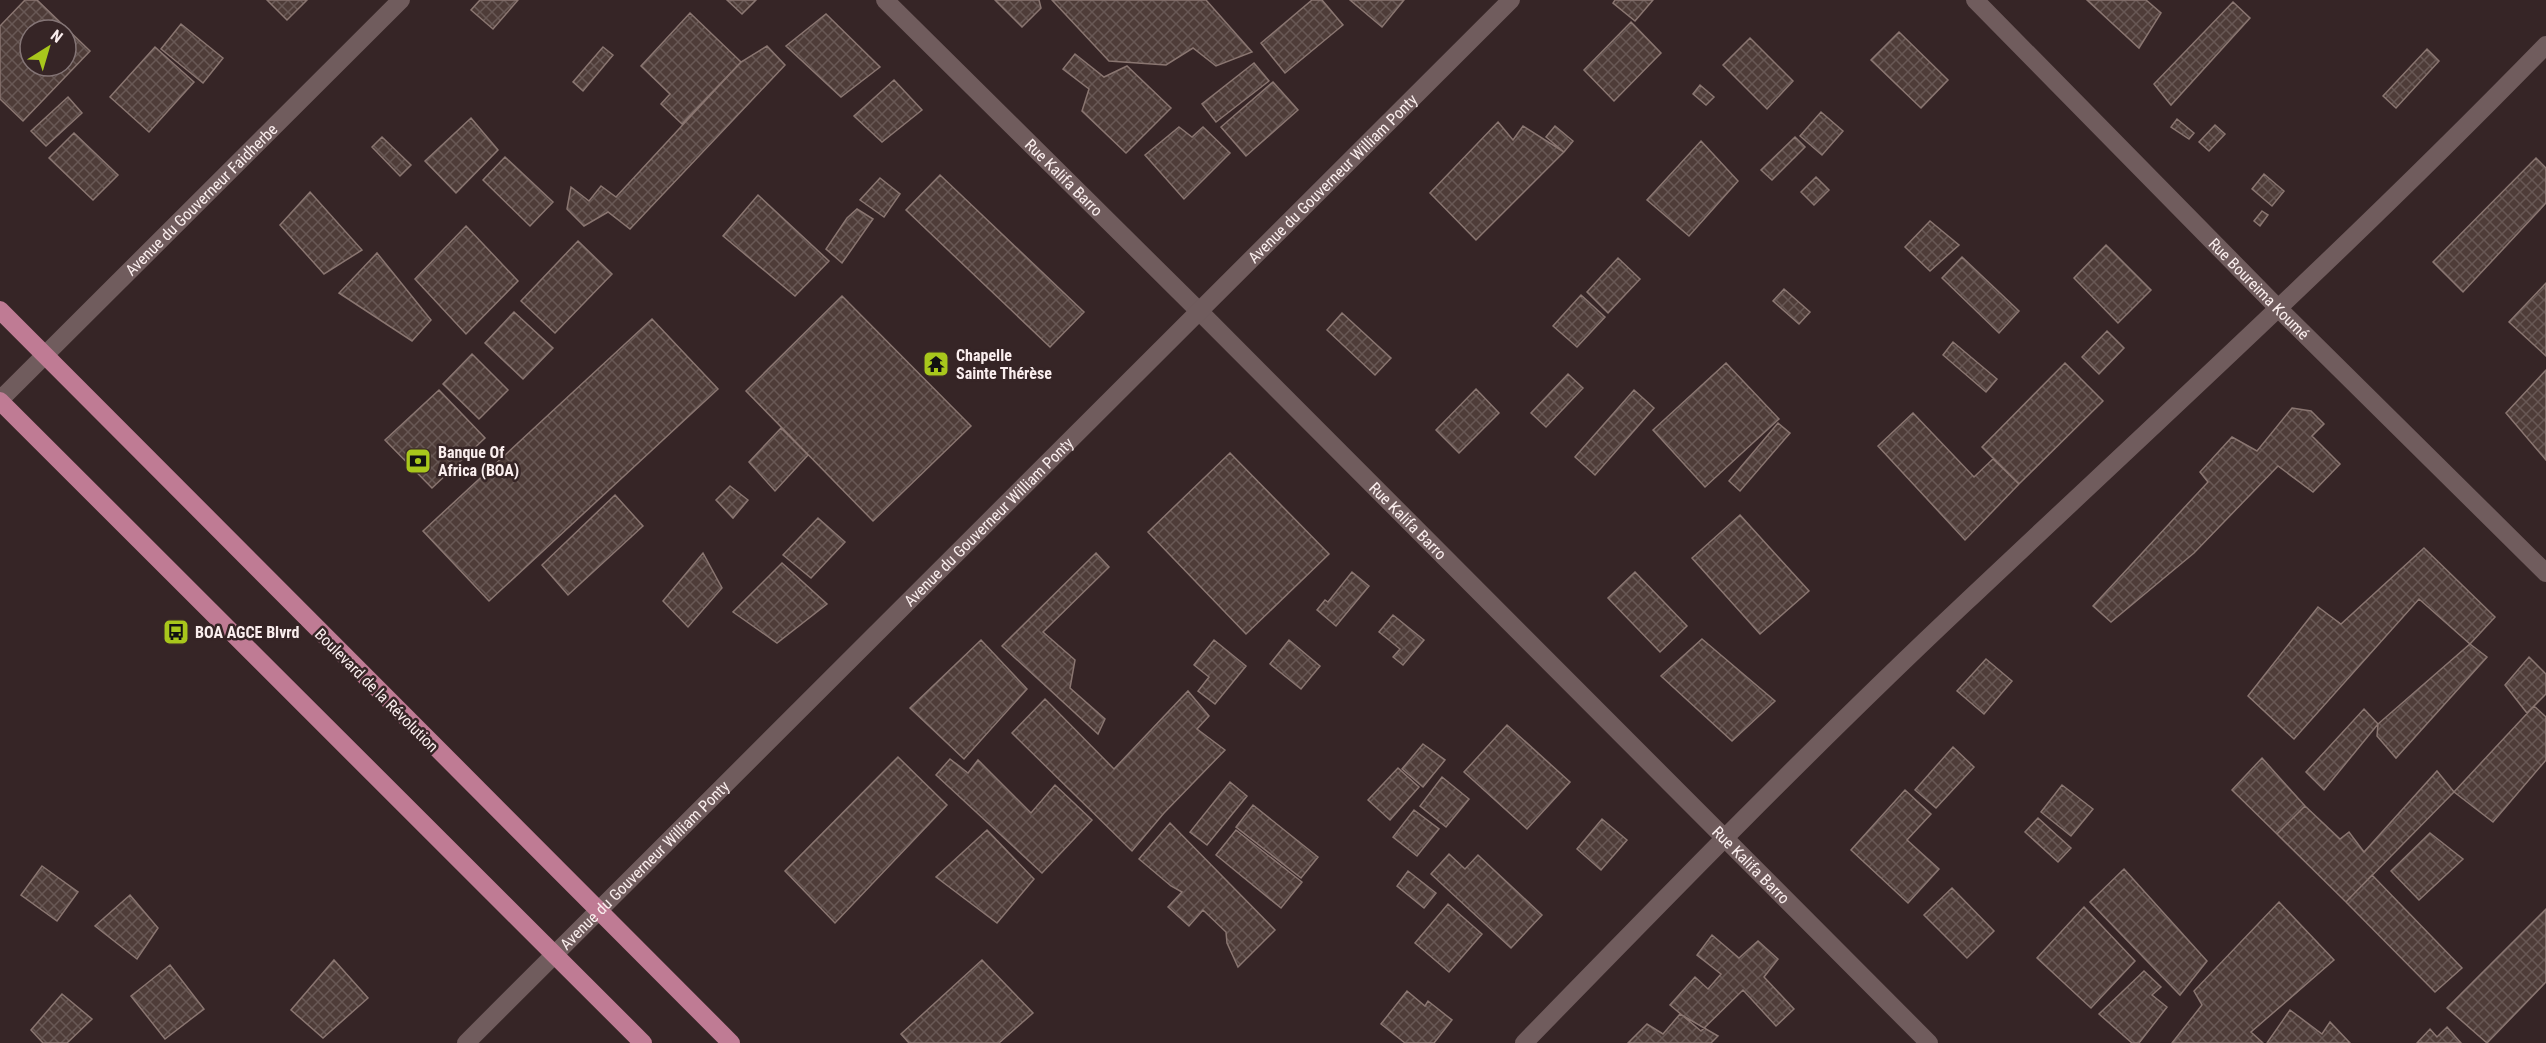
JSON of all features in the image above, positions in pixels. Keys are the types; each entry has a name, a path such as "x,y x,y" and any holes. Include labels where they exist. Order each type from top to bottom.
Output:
{"main road":[{"name":"Boulevard de la Révolution","path":"0,310 731,1043"},
{"path":"0,400 643,1043"}],"street":[{"name":"Avenue du Gouverneur Faidherbe","path":"0,400 401,0"},
{"name":"Rue Kalifa Barro","path":"885,0 1199,311 1929,1043"},
{"name":"Avenue du Gouverneur William Ponty","path":"466,1043 1511,0"},
{"name":"Rue Boureima Koumé","path":"1975,0 2279,309 2546,573"},
{"path":"1524,1043 1724,838 1963,604 2279,309 2546,45"}],"building":[{"path":"25,0 37,0 56,18 18,18 18,78 64,78 23,121 0,99 0,26"},
{"path":"267,0 307,0 287,20"},
{"path":"480,0 518,0 493,29 471,10"},
{"path":"727,0 756,0 742,14"},
{"path":"995,0 1039,0 1041,8 1022,27"},
{"path":"1052,0 1206,0 1252,52 1216,66 1193,48 1166,65 1109,61"},
{"path":"1312,0 1322,0 1343,25 1285,73 1261,43"},
{"path":"1350,0 1404,0 1382,27"},
{"path":"1615,0 1653,0 1635,21 1613,3"},
{"path":"2087,0 2146,0 2161,13 2139,48"},
{"path":"2233,2 2250,18 2171,105 2154,84"},
{"path":"690,13 741,62 682,124 661,104 670,94 641,66"},
{"path":"826,14 880,67 841,97 786,46"},
{"path":"1631,22 1661,53 1614,101 1584,70"},
{"path":"181,24 223,58 203,83 161,49"},
{"path":"1899,32 1948,80 1921,108 1871,60"},
{"path":"1750,38 1793,81 1767,109 1723,65"},
{"path":"78,39 90,51 78,64"},
{"path":"767,46 785,65 630,229 608,212 584,226 567,209 571,187 589,201 601,186 616,197 741,62"},
{"path":"155,47 194,82 149,132 110,97"},
{"path":"603,47 613,55 583,91 573,82"},
{"path":"2427,49 2439,61 2396,108 2383,96"},
{"path":"1075,54 1104,77 1127,66 1171,108 1126,153 1082,111 1089,89 1063,69"},
{"path":"1254,63 1269,81 1216,122 1202,104"},
{"path":"894,80 922,110 882,142 854,116"},
{"path":"1273,82 1298,110 1246,156 1221,127"},
{"path":"1700,85 1714,97 1706,105 1693,94"},
{"path":"68,97 82,113 46,146 31,131"},
{"path":"1821,112 1843,131 1822,155 1800,136"},
{"path":"471,118 498,150 456,193 425,161"},
{"path":"2177,119 2194,133 2189,139 2171,127"},
{"path":"1498,122 1513,140 1523,126 1564,152 1476,240 1430,193"},
{"path":"2215,125 2225,134 2209,151 2199,142"},
{"path":"1555,126 1573,141 1564,152 1546,137"},
{"path":"1179,127 1192,137 1203,127 1230,153 1184,199 1145,155"},
{"path":"74,133 118,175 93,200 49,158"},
{"path":"382,137 411,165 400,176 372,147"},
{"path":"1795,137 1805,147 1772,180 1761,170"},
{"path":"1701,141 1738,181 1689,236 1647,200"},
{"path":"505,157 553,202 530,226 483,180"},
{"path":"2536,158 2546,168 2546,203 2463,292 2433,262"},
{"path":"2264,174 2284,191 2272,206 2252,189"},
{"path":"940,175 1084,312 1050,347 906,210"},
{"path":"1816,177 1829,190 1814,205 1801,192"},
{"path":"880,178 900,194 884,217 860,200"},
{"path":"310,192 362,250 324,274 280,225"},
{"path":"758,195 829,261 795,296 723,236"},
{"path":"857,209 873,219 842,263 826,249 847,218"},
{"path":"2262,211 2268,215 2260,226 2254,221"},
{"path":"1930,221 1959,245 1930,271 1905,247"},
{"path":"466,226 518,281 466,334 415,279"},
{"path":"578,241 612,274 555,333 521,301"},
{"path":"2106,245 2151,290 2118,323 2074,278"},
{"path":"377,253 431,320 412,341 339,293"},
{"path":"1962,257 2019,311 1999,333 1942,278"},
{"path":"1618,258 1640,279 1608,313 1587,292"},
{"path":"2546,283 2546,356 2509,322"},
{"path":"1784,289 1810,312 1799,324 1773,301"},
{"path":"1581,295 1605,317 1577,347 1553,326"},
{"path":"842,296 971,426 873,521 746,391"},
{"path":"514,312 553,348 523,379 485,343"},
{"path":"1342,313 1391,358 1375,375 1327,330"},
{"path":"652,319 718,389 489,601 423,531"},
{"path":"2107,331 2124,348 2099,374 2082,357"},
{"path":"1953,342 1997,379 1986,392 1943,355"},
{"path":"472,354 508,390 479,419 443,384"},
{"path":"1726,363 1779,419 1705,487 1653,430"},
{"path":"2065,363 2103,401 2019,484 1982,447"},
{"path":"2546,370 2546,460 2506,413"},
{"path":"1568,374 1583,388 1546,427 1531,413"},
{"path":"1476,389 1499,413 1459,453 1436,430"},
{"path":"439,390 485,438 432,488 385,440"},
{"path":"1634,390 1654,408 1595,475 1575,457"},
{"path":"2292,408 2311,411 2324,424 2312,436 2340,464 2313,492 2278,466 2194,553 2111,622 2093,606 2208,482 2200,472 2232,437 2257,451"},
{"path":"1913,413 1974,477 1993,459 2019,484 1965,540 1878,446"},
{"path":"1778,423 1790,433 1740,491 1729,481"},
{"path":"781,428 808,455 775,491 749,462"},
{"path":"1230,453 1329,554 1246,634 1148,532"},
{"path":"730,486 748,500 733,518 716,500"},
{"path":"615,495 643,526 568,595 542,565"},
{"path":"1740,515 1809,591 1760,634 1692,558"},
{"path":"818,518 845,542 811,578 783,555"},
{"path":"2424,548 2495,617 2470,644 2419,599 2294,739 2248,696 2318,607 2341,624"},
{"path":"703,553 722,588 688,627 663,601"},
{"path":"1096,553 1109,567 1043,632 1075,660 1070,688 1105,719 1098,734 1002,646"},
{"path":"782,563 827,604 777,643 733,612"},
{"path":"1352,572 1369,586 1336,626 1317,610 1325,600 1328,602"},
{"path":"1635,572 1687,626 1660,652 1608,598"},
{"path":"1393,615 1424,640 1403,665 1393,657 1400,649 1379,632"},
{"path":"1702,639 1775,701 1732,741 1661,676"},
{"path":"981,640 1027,689 964,759 910,708"},
{"path":"1214,640 1246,666 1215,704 1198,691 1209,677 1194,665"},
{"path":"1289,640 1320,666 1301,689 1270,664"},
{"path":"2470,644 2487,657 2396,758 2377,736 2378,724"},
{"path":"2529,657 2546,674 2546,694 2527,713 2505,685"},
{"path":"1986,659 2012,681 1984,714 1957,691"},
{"path":"1188,691 1209,716 1197,729 1225,750 1164,813 1132,851 1012,733 1045,699 1114,769"},
{"path":"2534,706 2546,717 2546,760 2493,822 2454,792"},
{"path":"2364,709 2378,724 2324,790 2306,772"},
{"path":"1507,725 1570,782 1527,829 1464,772"},
{"path":"1423,744 1445,760 1423,787 1402,769"},
{"path":"1953,747 1974,767 1936,808 1915,790"},
{"path":"898,757 947,805 835,923 785,871"},
{"path":"2262,758 2305,806 2277,834 2232,790"},
{"path":"950,759 968,773 978,760 1031,813 1055,785 1092,820 1042,873 936,775"},
{"path":"1398,768 1419,787 1390,820 1368,800"},
{"path":"2437,771 2454,792 2346,902 2277,834 2305,806 2340,839 2349,832 2364,852"},
{"path":"1442,777 1469,799 1446,827 1420,806"},
{"path":"1230,782 1247,796 1207,845 1190,832"},
{"path":"2062,785 2093,809 2071,836 2041,812"},
{"path":"1905,790 1931,814 1907,840 1939,869 1908,903 1851,850"},
{"path":"1253,805 1318,857 1301,878 1236,827"},
{"path":"1414,810 1439,829 1417,856 1393,837"},
{"path":"2038,818 2071,848 2058,862 2025,832"},
{"path":"1602,819 1627,840 1601,870 1577,849"},
{"path":"1170,823 1275,930 1238,967 1227,943 1226,932 1203,910 1189,926 1168,907 1182,892 1171,886 1139,859"},
{"path":"987,830 1034,879 997,923 936,877"},
{"path":"1236,830 1302,882 1281,908 1216,855"},
{"path":"2430,833 2463,859 2419,900 2391,871"},
{"path":"1449,854 1465,869 1478,855 1542,915 1511,948 1431,874"},
{"path":"42,866 78,892 57,921 21,895"},
{"path":"2124,869 2207,961 2180,995 2090,902"},
{"path":"1408,871 1436,893 1424,908 1397,886"},
{"path":"2372,875 2462,968 2435,992 2346,902"},
{"path":"1952,888 1994,931 1967,958 1924,915"},
{"path":"130,895 158,928 137,959 95,926"},
{"path":"2279,902 2334,960 2251,1032 2263,1043 2172,1043 2202,1005 2194,991"},
{"path":"1448,904 1482,934 1449,972 1415,943"},
{"path":"2084,907 2135,961 2091,1008 2037,958"},
{"path":"2546,909 2546,982 2487,1043 2447,1008"},
{"path":"1712,935 1739,958 1758,941 1778,959 1764,977 1794,1009 1776,1026 1743,990 1701,1031 1670,1005 1695,977 1708,989 1721,974 1697,955"},
{"path":"334,960 368,998 323,1038 291,1010"},
{"path":"982,960 1033,1013 999,1043 909,1043 901,1034"},
{"path":"170,965 204,1009 165,1039 131,996"},
{"path":"2144,971 2161,987 2152,995 2167,1007 2139,1043 2132,1043 2099,1014"},
{"path":"1407,991 1425,1006 1428,1001 1452,1020 1434,1043 1405,1043 1381,1024"},
{"path":"62,994 92,1019 67,1043 43,1043 31,1030"},
{"path":"2290,1010 2322,1034 2330,1022 2350,1043 2267,1043"},
{"path":"1680,1014 1718,1036 1711,1043 1628,1043 1647,1024 1663,1034"},
{"path":"2447,1027 2461,1043 2417,1043 2430,1029 2437,1037"}],"place":[{"name":"Chapelle Sainte Thérèse","path":"936,364"},
{"name":"Banque Of Africa (BOA)","path":"418,461"},
{"name":"BOA AGCE Blvrd","path":"176,632"}]}
